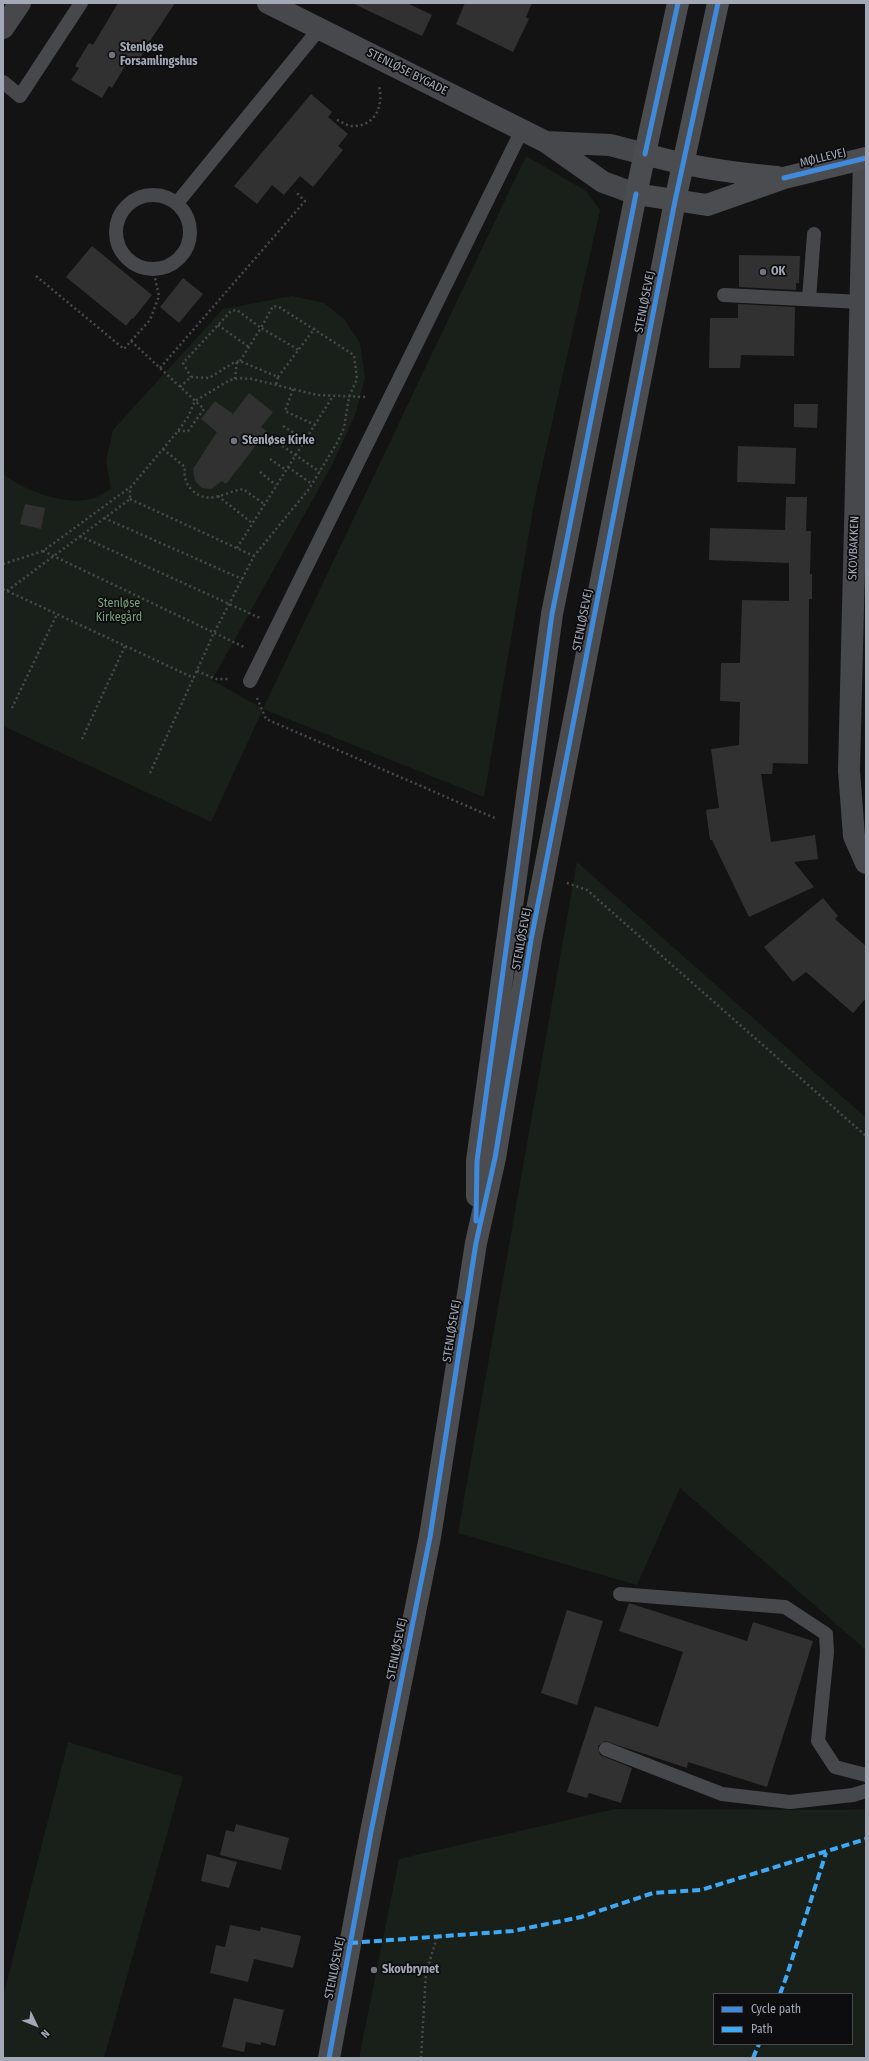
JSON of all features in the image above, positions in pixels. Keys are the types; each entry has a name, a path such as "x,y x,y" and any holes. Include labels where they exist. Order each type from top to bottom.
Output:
{"street":[{"path":"3,28 20,3"},
{"name":"STENLØSE BYGADE","path":"268,3 546,142 603,182 636,194"},
{"name":"STENLØSEVEJ","path":"476,1243 477,1161 552,614 636,194 678,3"},
{"name":"STENLØSEVEJ","path":"329,2058 370,1839 430,1537 476,1243 495,1158 537,910 675,201 718,3"},
{"name":"STENLØSE BYGADE","path":"546,142 610,145 645,154"},
{"name":"MØLLEVEJ","path":"645,154 683,165 724,172 784,178"},
{"name":"MØLLEVEJ","path":"636,194 707,205 784,178 865,159"},
{"name":"SKOVBAKKEN","path":"865,159 865,209 861,302 849,771 854,836 866,863"}],"lane":[{"path":"3,82 20,96 82,3"},
{"path":"177,203 320,28"},
{"path":"250,681 522,130"},
{"path":"150,194 164,196 177,203 186,215 190,229 188,244 180,257 167,266 152,269 138,266 126,259 118,247 115,233 117,218 125,206 136,198 150,194"},
{"path":"809,299 814,234"},
{"path":"724,295 861,302"},
{"path":"620,1594 785,1607 826,1634 827,1652 818,1741 835,1767 866,1775"},
{"path":"606,1750 722,1794 790,1802 853,1795 866,1791"}],"path":[{"path":"338,120 351,126 363,125 374,118 380,108 382,97 369,53"},
{"path":"160,368 305,201 295,191"},
{"path":"36,276 124,350 150,320 158,296 152,269"},
{"path":"150,773 214,633 254,556 312,484 344,428 349,397 357,379 354,355 315,328 279,307 273,306 261,328 239,361 235,379"},
{"path":"191,378 183,363 231,311 237,310 261,328 299,350"},
{"path":"218,325 249,347"},
{"path":"276,385 278,378 315,328"},
{"path":"131,341 204,409 188,431 178,431"},
{"path":"180,387 191,378 209,378 239,361"},
{"path":"239,361 278,378"},
{"path":"3,564 43,551 130,488 178,431 188,417 195,401 205,393 235,379 252,379 317,395 370,397"},
{"path":"292,389 286,412 315,425"},
{"path":"237,548 333,396"},
{"path":"283,426 306,440"},
{"path":"278,443 320,472"},
{"path":"163,449 185,467 184,478 194,491 207,499 242,489 264,504"},
{"path":"270,459 286,470"},
{"path":"288,467 312,484"},
{"path":"260,472 276,485"},
{"path":"130,488 130,499"},
{"path":"218,496 252,523"},
{"path":"7,591 130,499"},
{"path":"130,499 254,556"},
{"path":"104,518 242,579"},
{"path":"80,536 277,626"},
{"path":"43,551 262,656"},
{"path":"3,589 194,678"},
{"path":"12,708 56,614"},
{"path":"82,739 125,646"},
{"path":"196,671 216,679 250,681 266,719 496,819"},
{"path":"562,881 587,890 866,1136"},
{"path":"421,2058 426,1973 437,1937"}],"green space":[{"path":"526,156 586,191 600,210 535,498 484,797 263,709"},
{"name":"Stenløse Kirkegård","path":"292,296 324,303 344,319 360,343 365,378 355,415 332,465 212,680 263,709 211,822 3,726 3,474 33,491 68,500 80,501 91,499 111,489 106,461 113,430 223,309"},
{"path":"577,862 866,1118 866,1650 680,1488 637,1585 458,1533"},
{"path":"68,1742 183,1777 104,2058 3,2058 3,1997"},
{"path":"615,1809 866,1809 866,2058 359,2058 399,1859"}],"building":[{"name":"Stenløse Forsamlingshus","path":"118,3 175,3 146,47 136,66 128,61 112,88 109,86 102,98 71,80 79,68 75,66 89,43 93,45"},
{"path":"352,3 407,3 432,15 422,36"},
{"path":"465,3 532,3 526,17 529,19 513,52 456,24"},
{"path":"311,94 332,112 328,117 348,134 338,146 343,150 313,187 300,176 284,195 272,185 257,204 234,186"},
{"path":"92,246 152,295 126,326 66,277"},
{"path":"739,255 800,256 799,283 796,283 796,290 739,287"},
{"path":"183,278 203,294 179,323 160,307"},
{"path":"738,304 795,307 794,356 741,355 740,368 709,368 710,318 738,318"},
{"name":"Stenløse Kirke","path":"249,393 273,412 261,427 267,431 226,484 222,481 211,489 202,488 195,481 193,469 217,432 201,419 215,401 233,414"},
{"path":"794,404 818,404 817,428 794,427"},
{"path":"738,446 796,448 795,484 737,482"},
{"path":"786,497 807,497 806,531 811,531 810,574 812,574 812,599 809,599 808,764 773,763 772,774 761,774 771,842 815,835 818,859 794,862 814,887 749,917 712,840 710,840 706,810 719,808 711,749 739,745 740,702 720,701 721,663 740,663 742,600 789,601 789,563 709,560 710,528 785,530"},
{"path":"25,504 45,508 41,529 20,524"},
{"path":"823,898 838,916 835,919 866,946 866,998 853,1013 806,972 793,982 764,947"},
{"path":"629,1603 747,1641 753,1622 813,1641 767,1787 688,1762 687,1768 605,1741 598,1746 600,1755 632,1768 621,1803 589,1793 587,1798 567,1792 595,1706 658,1727 683,1652 619,1631"},
{"path":"567,1610 603,1621 577,1705 541,1693"},
{"path":"236,1824 289,1838 281,1870 220,1855 226,1830 234,1832"},
{"path":"207,1854 237,1862 229,1888 201,1881"},
{"path":"230,1925 260,1931 261,1927 301,1936 293,1968 254,1959 248,1982 210,1973 216,1945 225,1947"},
{"path":"234,1998 284,2010 275,2046 261,2042 261,2045 246,2042 244,2052 222,2047"}],"marked path":[{"path":"350,1943 513,1931 581,1917 653,1893 701,1890 866,1839"},
{"path":"780,1993 826,1853"},
{"path":"753,2058 759,2045"}],"cycle path":[{"path":"645,154 678,3"},
{"path":"329,2058 371,1832 430,1537 476,1243 495,1158 531,940 675,201 718,3"},
{"path":"784,178 866,158"},
{"path":"476,1221 477,1161 552,614 636,194"}],"place":[{"name":"Stenløse Forsamlingshus","path":"112,55"},
{"name":"OK","path":"763,272"},
{"name":"Stenløse Kirke","path":"234,441"},
{"name":"Skovbrynet","path":"374,1970"}]}
